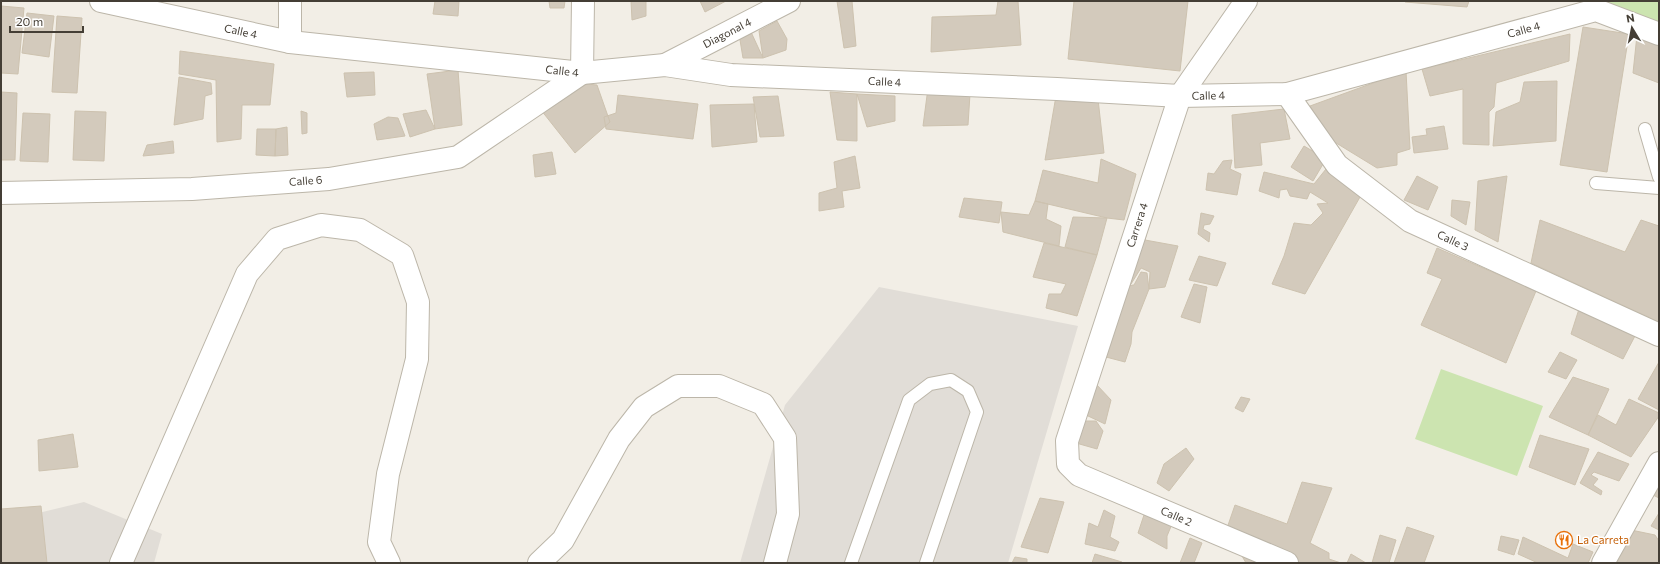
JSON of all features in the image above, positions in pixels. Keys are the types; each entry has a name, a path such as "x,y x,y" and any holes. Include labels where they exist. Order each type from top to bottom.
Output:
{"street":[{"name":"Calle 4","path":"101,1 142,6 290,42 582,73 665,65 732,75 1180,96 1287,94 1598,5 1659,34"},
{"path":"290,1 290,42"},
{"path":"582,73 583,1"},
{"name":"Diagonal 4","path":"665,65 790,1"},
{"name":"Carrera 4","path":"1068,464 1067,441 1180,96 1246,1"},
{"name":"Calle 6","path":"1,193 192,188 329,179 458,157 582,73"},
{"name":"Calle 3","path":"1287,94 1337,164 1410,221 1659,335"},
{"path":"121,563 247,274 278,239 321,225 360,230 402,255 418,302 417,359 388,474 379,542 389,563"},
{"path":"539,563 563,540 619,439 644,407 678,386 719,386 763,404 785,438 788,514 776,563"},
{"path":"1603,563 1659,463"},
{"name":"Calle 2","path":"1068,464 1079,476 1287,563"}],"lane":[{"path":"1645,128 1659,177"},
{"path":"1596,183 1659,188"},
{"path":"850,563 909,400 930,384 951,380 968,391 977,412 926,563"}],"shaded area":[{"path":"879,287 1078,326 1008,563 740,563 785,405"},
{"path":"84,502 162,534 154,563 1,563 1,522"}],"green space":[{"path":"1604,1 1659,1 1659,28 1603,6"},
{"path":"1441,369 1543,406 1517,476 1415,439"}],"building":[{"path":"435,1 459,1 458,16 433,14"},
{"path":"549,1 565,1 564,8 550,8"},
{"path":"631,1 646,1 646,16 632,20"},
{"path":"700,1 726,1 705,12"},
{"path":"837,1 852,1 856,46 844,48"},
{"path":"998,1 1018,1 1021,45 931,52 932,17 996,15"},
{"path":"1074,1 1188,1 1180,71 1068,59"},
{"path":"1405,1 1469,1 1467,7"},
{"path":"1,6 24,8 18,74 1,73"},
{"path":"27,13 54,16 49,57 22,53"},
{"path":"57,16 82,18 77,93 52,92"},
{"path":"777,21 787,39 786,50 763,58 759,31"},
{"path":"1583,27 1629,34 1607,172 1560,165"},
{"path":"751,32 763,58 743,58 739,34"},
{"path":"1570,34 1569,61 1496,83 1494,107 1489,112 1489,145 1463,144 1463,89 1430,96 1422,69"},
{"path":"1637,35 1659,43 1659,83 1633,73"},
{"path":"180,51 274,64 270,105 242,105 241,139 217,142 216,80 179,74"},
{"path":"458,70 462,125 435,129 427,74"},
{"path":"1406,71 1410,149 1397,153 1397,165 1377,168 1328,138 1310,106"},
{"path":"374,72 375,95 347,97 344,73"},
{"path":"179,77 211,83 212,94 205,96 203,119 174,125"},
{"path":"1557,81 1556,141 1493,146 1496,112 1520,102 1524,82"},
{"path":"576,83 597,85 610,122 575,153 541,110"},
{"path":"928,88 970,94 968,125 923,126"},
{"path":"1057,90 1098,99 1104,153 1045,160"},
{"path":"1,92 17,93 15,160 1,160"},
{"path":"830,92 857,94 857,141 837,140"},
{"path":"857,94 895,96 895,121 867,127"},
{"path":"618,95 698,104 693,139 606,129 604,117 616,113"},
{"path":"778,96 784,136 760,137 753,97"},
{"path":"754,104 757,142 712,147 710,105"},
{"path":"1284,109 1290,139 1260,143 1262,165 1235,168 1232,115"},
{"path":"426,110 435,129 410,137 403,114"},
{"path":"75,111 106,112 104,161 73,160"},
{"path":"301,111 307,113 307,133 302,134"},
{"path":"23,113 50,114 48,162 20,161"},
{"path":"388,117 398,118 405,136 377,140 374,124"},
{"path":"1444,126 1448,149 1414,153 1412,137 1427,135 1426,129"},
{"path":"287,127 288,155 275,156 276,129"},
{"path":"257,129 276,129 275,156 256,155"},
{"path":"173,141 174,153 143,156 147,145"},
{"path":"1304,146 1326,159 1313,181 1291,167"},
{"path":"552,152 556,174 535,177 533,155"},
{"path":"855,156 860,188 842,191 844,207 819,211 819,193 837,188 834,162"},
{"path":"1101,159 1136,174 1124,220 1107,218 1035,201 1043,170 1098,183"},
{"path":"1232,160 1230,169 1241,174 1237,195 1206,190 1208,173 1214,174 1223,161"},
{"path":"1326,169 1360,197 1305,294 1272,284 1284,256 1294,223 1311,225 1323,213 1317,204 1328,203 1310,192 1307,199 1290,196 1287,189 1280,190 1279,198 1259,191 1264,172 1314,184"},
{"path":"1417,176 1438,187 1428,210 1404,200"},
{"path":"1507,176 1498,242 1475,230 1478,181"},
{"path":"964,198 1002,202 999,223 959,217"},
{"path":"1452,200 1470,202 1466,225 1451,216"},
{"path":"1035,201 1048,204 1046,219 1061,226 1059,246 1003,232 1001,212 1029,215"},
{"path":"1201,213 1214,216 1210,224 1204,225 1203,229 1210,233 1209,242 1198,234"},
{"path":"1073,217 1107,218 1097,255 1065,247"},
{"path":"1540,220 1625,252 1641,220 1659,226 1659,322 1531,263"},
{"path":"1148,228 1145,240 1178,246 1165,287 1149,289 1150,272 1141,268 1131,284 1121,282"},
{"path":"1044,243 1097,255 1077,316 1046,308 1049,294 1061,294 1066,284 1033,277"},
{"path":"1437,248 1536,291 1506,363 1421,325 1442,279 1427,273"},
{"path":"1199,256 1226,263 1217,286 1189,280"},
{"path":"1141,272 1147,273 1149,289 1132,332 1131,344 1125,362 1106,357 1117,287 1134,285"},
{"path":"1194,284 1207,287 1200,323 1181,317"},
{"path":"1579,309 1636,334 1623,359 1571,334"},
{"path":"1560,352 1577,360 1566,379 1548,372"},
{"path":"1659,362 1659,410 1638,399"},
{"path":"1573,377 1609,389 1588,435 1549,417"},
{"path":"1096,384 1111,400 1105,424 1086,415"},
{"path":"1241,397 1250,399 1243,412 1235,408"},
{"path":"1629,399 1659,413 1659,416 1631,457 1588,435 1598,415 1616,425"},
{"path":"1082,421 1096,421 1103,431 1097,449 1076,443"},
{"path":"73,434 78,467 39,471 38,440"},
{"path":"1540,435 1589,449 1575,485 1529,467"},
{"path":"1186,448 1194,459 1169,491 1157,483 1164,464"},
{"path":"1598,452 1629,464 1619,481 1594,472 1591,475 1598,479 1593,485 1602,491 1601,495 1580,483"},
{"path":"1659,476 1659,498 1651,494"},
{"path":"1302,482 1332,488 1310,543 1329,553 1329,559 1341,563 1293,563 1225,534 1235,505 1287,524"},
{"path":"1040,498 1064,502 1048,553 1021,547"},
{"path":"41,506 47,563 1,563 1,509"},
{"path":"1104,510 1115,516 1110,537 1119,542 1115,551 1085,544 1089,523 1098,527"},
{"path":"1145,512 1172,524 1167,536 1167,549 1138,533"},
{"path":"1659,513 1659,530 1651,526"},
{"path":"1407,527 1434,536 1424,563 1394,563"},
{"path":"1631,530 1655,535 1659,541 1659,563 1612,563"},
{"path":"1380,535 1396,540 1389,563 1372,563"},
{"path":"1501,536 1519,540 1514,555 1498,550"},
{"path":"1523,537 1568,558 1573,544 1593,552 1588,563 1538,563 1518,554"},
{"path":"1190,538 1202,543 1194,563 1180,563"},
{"path":"1095,554 1122,562 1122,563 1092,563"},
{"path":"1351,554 1366,563 1347,563"},
{"path":"1242,556 1261,563 1246,563"},
{"path":"1015,557 1027,559 1027,563 1012,563"}],"place":[{"name":"La Carreta","path":"1564,540"}]}
